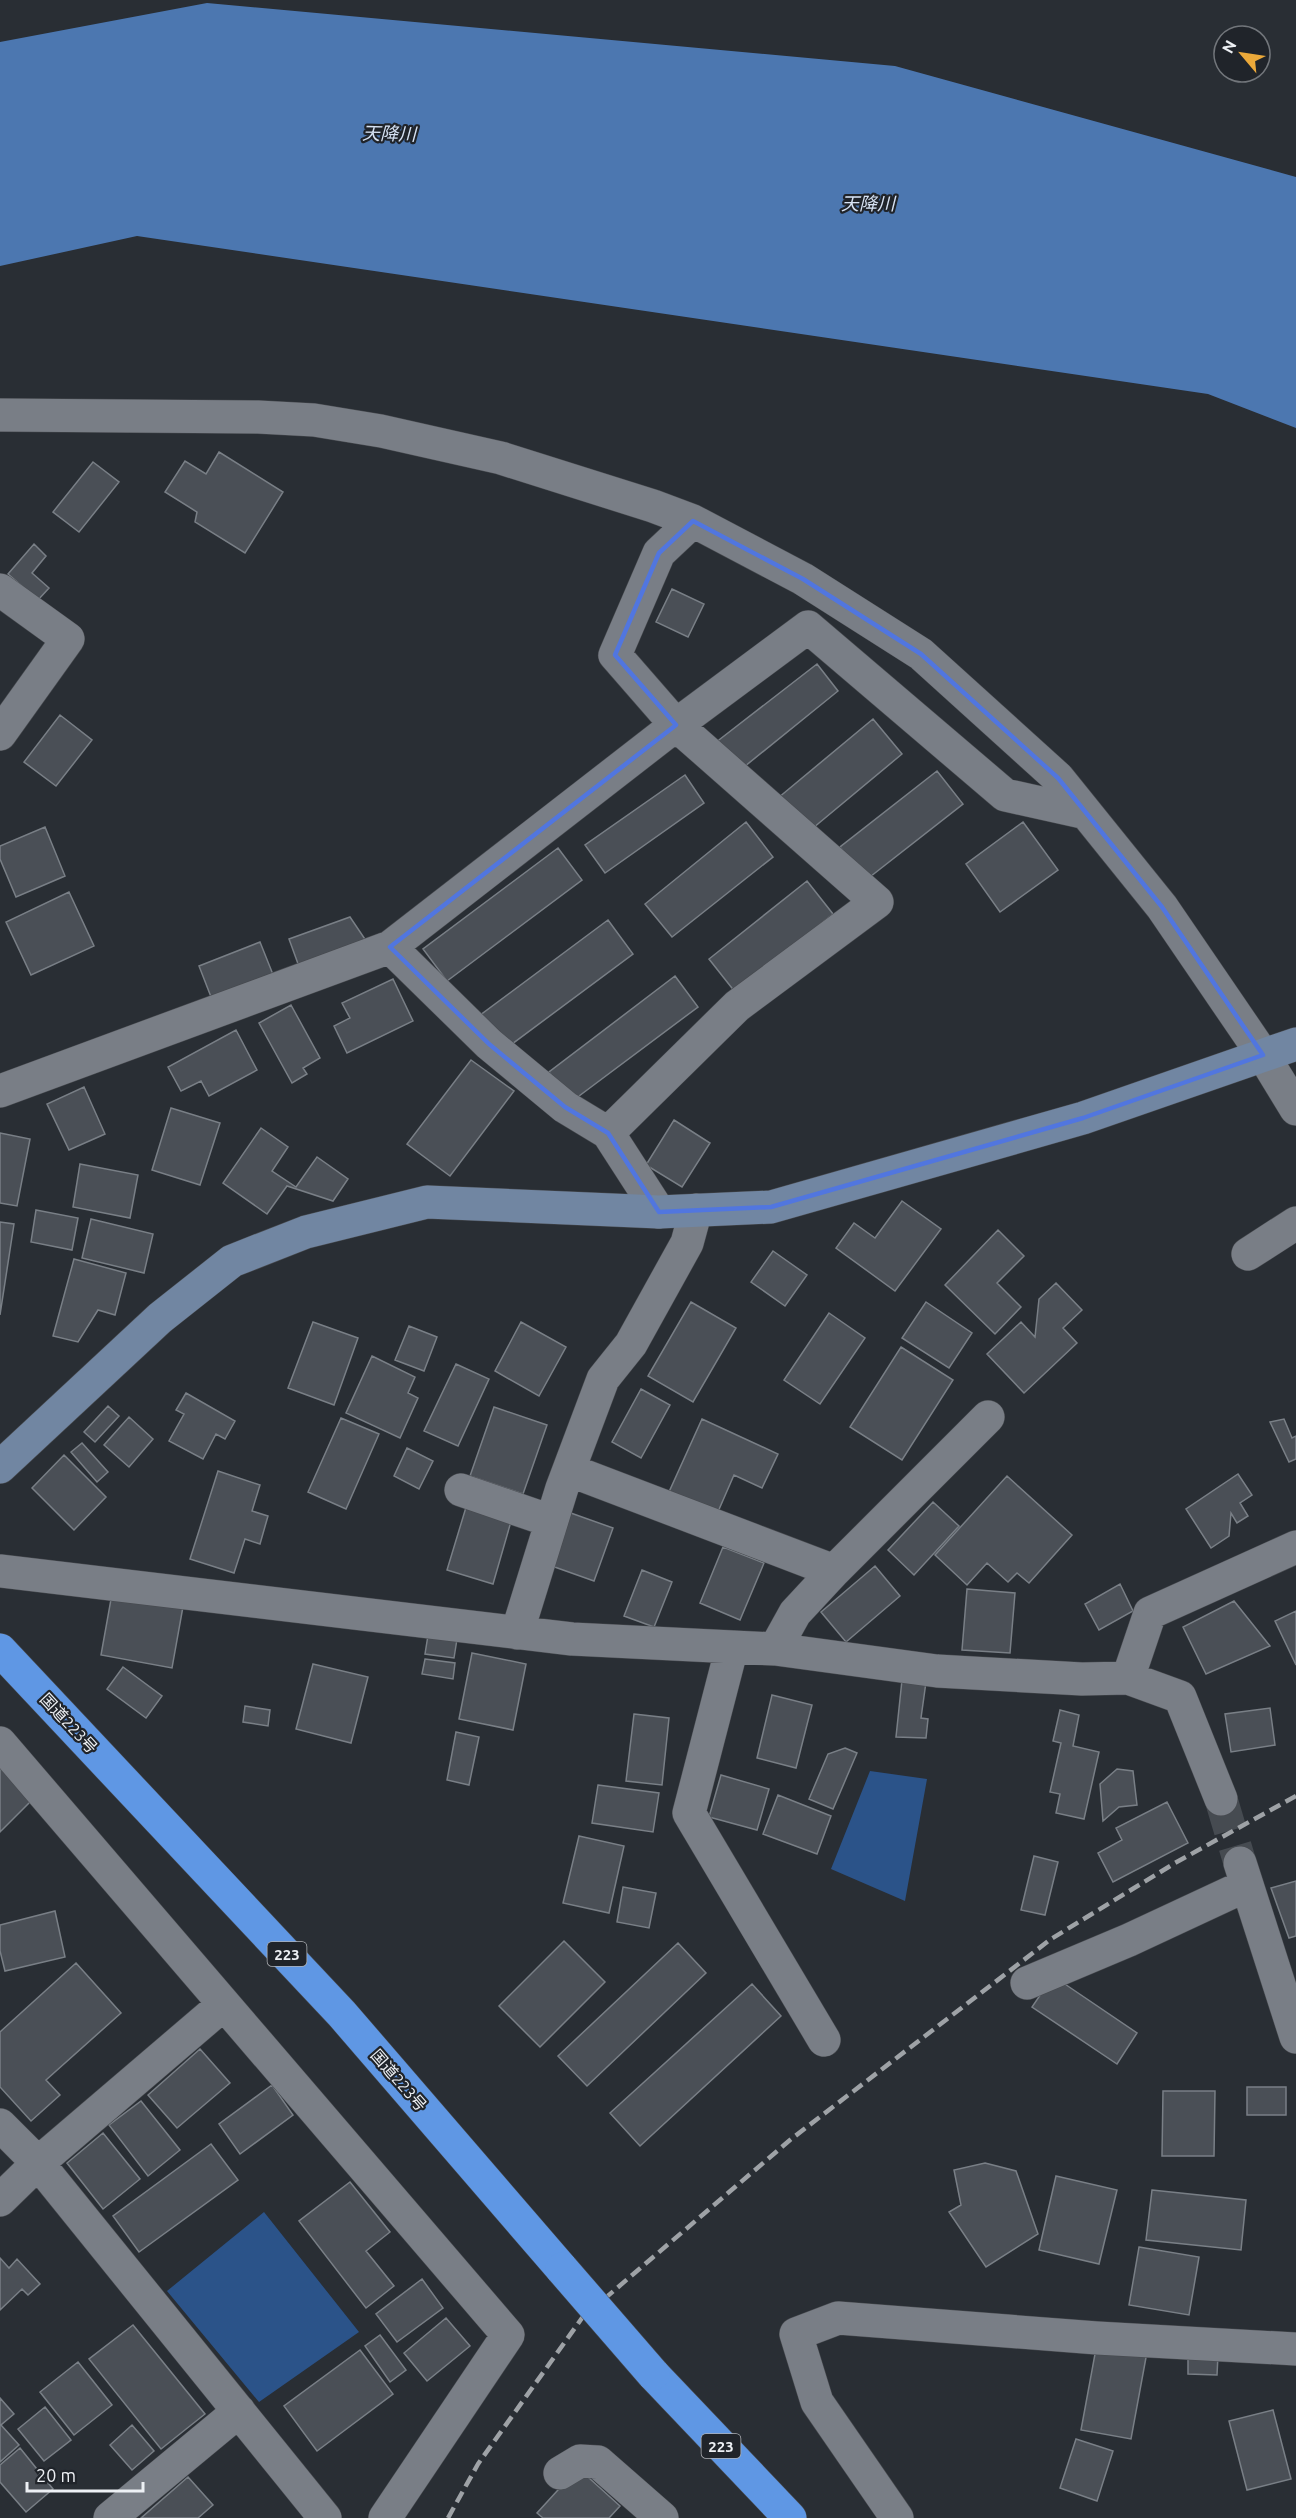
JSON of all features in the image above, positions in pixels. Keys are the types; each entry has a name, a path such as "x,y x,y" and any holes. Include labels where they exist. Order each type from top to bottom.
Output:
{"highway":[{"name":"国道223号","path":"0,1650 342,2014 653,2374 790,2518"}],"street":[{"path":"0,416 210,415 314,420 381,431 501,458 693,521 803,579 921,654 1058,778 1162,907 1263,1055 1296,1109"},
{"path":"608,1133 737,1006 877,902 676,725 615,655 659,554 693,521"},
{"path":"0,590 69,639 0,734"},
{"path":"0,1091 390,947 676,725 808,627 1005,795 1086,813"},
{"path":"390,947 489,1044 565,1107 608,1133 659,1212"},
{"path":"0,1467 160,1318 232,1261 306,1232 427,1202 659,1212 771,1207 1083,1118 1296,1044"},
{"path":"517,1633 551,1521 603,1379 631,1344 676,1263 687,1243 696,1210"},
{"path":"1248,1254 1296,1223"},
{"path":"775,1649 795,1613 988,1417"},
{"path":"569,1470 834,1572"},
{"path":"461,1490 551,1521"},
{"path":"1128,1678 1150,1613 1296,1547"},
{"path":"0,1571 572,1639 775,1649 937,1671 1083,1679 1128,1678 1180,1697 1221,1800"},
{"path":"732,1647 689,1813 825,2040"},
{"path":"0,1743 508,2335 385,2518"},
{"path":"1027,1983 1129,1940 1244,1874 1296,2037"},
{"path":"0,2200 38,2163 224,2004"},
{"path":"0,2125 38,2163 326,2518"},
{"path":"897,2518 817,2402 796,2334 838,2318 1097,2338 1296,2349"},
{"path":"110,2518 239,2411"},
{"path":"560,2473 579,2461 598,2463 662,2518"}],"highlighted area":[{"path":"693,521 803,579 921,654 1058,778 1162,907 1263,1055 1083,1118 771,1207 659,1212 608,1133 565,1107 489,1044 390,947 676,725 615,655 659,553"}],"shaded area":[{"path":"870,1771 927,1779 905,1901 831,1869"},
{"path":"264,2212 359,2332 259,2402 167,2291"}],"water":[{"name":"天降川","path":"207,3 895,66 1296,177 1296,428 1208,394 137,236 0,266 0,42"}],"building":[{"path":"219,452 283,492 245,553 195,522 197,512 165,492 185,461 206,474"},
{"path":"93,462 119,482 79,532 53,512"},
{"path":"34,544 46,556 32,573 49,588 38,600 8,574"},
{"path":"672,589 704,604 688,637 656,622"},
{"path":"817,664 838,691 739,771 715,743"},
{"path":"60,715 92,740 56,786 24,762"},
{"path":"873,719 902,754 807,833 778,798"},
{"path":"937,771 963,804 866,880 840,847"},
{"path":"685,775 704,803 605,873 585,845"},
{"path":"746,822 773,857 672,937 645,904"},
{"path":"1023,822 1058,870 1000,912 966,864"},
{"path":"45,827 65,876 16,897 0,859 0,846"},
{"path":"558,848 582,880 447,981 423,949"},
{"path":"807,881 833,914 735,992 709,959"},
{"path":"69,892 94,946 31,975 6,922"},
{"path":"350,917 371,948 301,972 289,939"},
{"path":"608,920 633,954 504,1050 479,1016"},
{"path":"260,942 274,977 213,1002 199,966"},
{"path":"675,976 698,1007 571,1102 549,1072"},
{"path":"393,979 413,1021 347,1053 334,1026 350,1018 342,1003"},
{"path":"291,1005 320,1058 303,1068 307,1074 292,1083 259,1023"},
{"path":"236,1030 257,1070 209,1096 201,1081 181,1091 168,1067"},
{"path":"471,1060 514,1091 450,1176 407,1144"},
{"path":"84,1087 105,1134 69,1150 47,1104"},
{"path":"171,1108 220,1123 200,1185 152,1170"},
{"path":"674,1120 710,1143 682,1187 646,1165"},
{"path":"261,1128 288,1147 272,1171 296,1187 317,1157 348,1179 333,1201 287,1186 267,1214 223,1183"},
{"path":"0,1133 30,1139 17,1206 0,1203"},
{"path":"80,1164 138,1175 130,1218 73,1207"},
{"path":"902,1201 941,1229 895,1291 836,1248 854,1223 875,1238"},
{"path":"36,1210 78,1218 72,1250 31,1242"},
{"path":"91,1219 153,1234 144,1273 82,1258"},
{"path":"0,1222 14,1224 0,1315"},
{"path":"998,1230 1024,1256 997,1283 1021,1307 995,1334 945,1285"},
{"path":"773,1251 807,1275 785,1306 751,1282"},
{"path":"74,1259 126,1273 115,1315 98,1310 78,1342 53,1336"},
{"path":"1056,1283 1082,1310 1063,1328 1077,1343 1024,1393 987,1354 1021,1322 1035,1337 1039,1299"},
{"path":"691,1302 736,1328 693,1402 648,1376"},
{"path":"926,1302 972,1333 949,1368 902,1338"},
{"path":"829,1313 865,1338 820,1404 784,1380"},
{"path":"313,1322 358,1338 334,1405 288,1388"},
{"path":"521,1322 566,1347 539,1396 495,1371"},
{"path":"409,1326 437,1337 424,1371 395,1360"},
{"path":"901,1347 953,1380 902,1460 850,1427"},
{"path":"372,1356 415,1377 408,1393 418,1398 400,1438 346,1413"},
{"path":"456,1364 489,1379 458,1446 424,1431"},
{"path":"641,1389 670,1405 641,1458 612,1442"},
{"path":"186,1393 235,1421 225,1439 216,1434 203,1459 169,1441 184,1414 176,1410"},
{"path":"108,1406 119,1416 95,1442 84,1432"},
{"path":"494,1407 547,1425 523,1494 470,1476"},
{"path":"129,1417 153,1439 129,1467 104,1445"},
{"path":"341,1418 379,1434 346,1509 308,1492"},
{"path":"702,1419 778,1454 762,1488 734,1475 717,1514 669,1492"},
{"path":"1284,1419 1292,1438 1296,1436 1296,1459 1289,1462 1270,1422"},
{"path":"82,1443 108,1472 97,1482 71,1452"},
{"path":"407,1448 433,1461 419,1489 394,1476"},
{"path":"64,1455 106,1497 74,1530 32,1488"},
{"path":"218,1471 260,1485 252,1511 268,1516 260,1544 245,1539 234,1573 190,1559"},
{"path":"1238,1474 1252,1495 1240,1503 1248,1516 1237,1523 1231,1513 1229,1536 1211,1548 1186,1509"},
{"path":"1007,1476 1072,1535 1029,1583 1017,1573 1008,1582 987,1563 967,1585 935,1555"},
{"path":"933,1502 959,1526 914,1575 888,1550"},
{"path":"467,1504 512,1518 493,1584 447,1570"},
{"path":"568,1512 613,1528 594,1581 549,1565"},
{"path":"723,1547 764,1563 740,1620 700,1603"},
{"path":"875,1566 900,1596 846,1642 821,1612"},
{"path":"642,1570 672,1582 654,1627 624,1616"},
{"path":"1120,1584 1133,1611 1099,1630 1085,1604"},
{"path":"113,1588 184,1601 172,1668 101,1655"},
{"path":"967,1589 1015,1593 1010,1653 962,1650"},
{"path":"1234,1601 1270,1646 1206,1674 1183,1627"},
{"path":"1296,1611 1296,1665 1275,1621"},
{"path":"429,1629 458,1633 454,1658 425,1654"},
{"path":"472,1653 526,1664 513,1730 459,1719"},
{"path":"425,1659 455,1663 453,1679 422,1674"},
{"path":"313,1664 368,1677 351,1743 296,1729"},
{"path":"123,1667 162,1696 146,1718 107,1689"},
{"path":"902,1680 926,1682 921,1718 928,1719 926,1738 896,1737"},
{"path":"772,1695 812,1705 796,1768 757,1758"},
{"path":"245,1706 270,1710 268,1726 243,1722"},
{"path":"1270,1708 1275,1745 1231,1752 1225,1714"},
{"path":"1060,1710 1079,1715 1073,1746 1099,1752 1084,1819 1056,1813 1060,1794 1050,1792 1061,1743 1053,1741"},
{"path":"634,1714 669,1718 662,1785 626,1781"},
{"path":"456,1732 479,1737 469,1785 447,1780"},
{"path":"845,1748 857,1753 833,1809 809,1799 828,1754"},
{"path":"0,1768 32,1800 0,1832"},
{"path":"1117,1769 1133,1771 1137,1805 1119,1807 1103,1821 1100,1784"},
{"path":"721,1775 769,1789 757,1830 709,1817"},
{"path":"598,1785 659,1793 653,1832 592,1823"},
{"path":"778,1795 831,1816 817,1854 763,1834"},
{"path":"1167,1802 1188,1843 1113,1882 1098,1853 1122,1840 1116,1828"},
{"path":"579,1836 624,1846 609,1913 563,1903"},
{"path":"1034,1856 1058,1862 1045,1915 1021,1910"},
{"path":"1296,1881 1296,1936 1289,1938 1271,1888"},
{"path":"623,1887 656,1893 649,1928 617,1922"},
{"path":"55,1911 65,1957 5,1971 0,1951 0,1925"},
{"path":"564,1941 605,1982 540,2047 499,2006"},
{"path":"678,1943 706,1973 587,2086 558,2056"},
{"path":"76,1963 121,2013 46,2080 60,2095 31,2121 0,2087 0,2032"},
{"path":"1053,1976 1137,2033 1117,2064 1032,2007"},
{"path":"752,1984 781,2016 640,2146 610,2113"},
{"path":"200,2049 230,2083 177,2128 148,2095"},
{"path":"272,2085 293,2115 240,2154 219,2124"},
{"path":"1247,2087 1286,2087 1286,2115 1247,2115"},
{"path":"1163,2091 1215,2091 1214,2156 1162,2156"},
{"path":"141,2101 180,2150 148,2176 109,2125"},
{"path":"103,2133 140,2179 103,2209 67,2163"},
{"path":"211,2144 238,2180 139,2252 113,2216"},
{"path":"985,2163 1016,2171 1038,2234 986,2267 949,2212 961,2205 954,2170"},
{"path":"1056,2176 1117,2190 1099,2264 1039,2250"},
{"path":"350,2182 390,2232 366,2251 394,2286 366,2308 299,2221"},
{"path":"1152,2190 1246,2200 1241,2250 1146,2240"},
{"path":"1139,2247 1199,2257 1189,2315 1129,2305"},
{"path":"0,2258 9,2268 17,2259 40,2284 28,2295 22,2289 0,2310"},
{"path":"422,2279 443,2308 397,2342 376,2314"},
{"path":"446,2318 470,2346 427,2381 404,2353"},
{"path":"133,2325 205,2414 161,2449 89,2359"},
{"path":"380,2335 406,2370 390,2382 365,2346"},
{"path":"1097,2343 1147,2352 1131,2439 1081,2430"},
{"path":"360,2350 393,2394 317,2451 284,2406"},
{"path":"1188,2354 1218,2355 1217,2375 1188,2374"},
{"path":"78,2362 112,2405 74,2435 40,2392"},
{"path":"0,2398 14,2414 1,2425 19,2445 0,2462"},
{"path":"45,2407 71,2440 44,2461 18,2429"},
{"path":"1273,2410 1291,2479 1247,2490 1229,2421"},
{"path":"132,2425 154,2451 132,2470 110,2445"},
{"path":"1076,2439 1113,2451 1097,2501 1060,2488"},
{"path":"20,2448 53,2489 26,2512 0,2482 0,2465"},
{"path":"578,2468 620,2506 609,2518 543,2518 537,2513"},
{"path":"188,2477 213,2505 198,2518 141,2518"}],"tunnel":[{"path":"1221,1799 1240,1863"}],"railway":[{"path":"448,2518 478,2464 582,2318 790,2140 1051,1939 1175,1863 1296,1796"}]}
